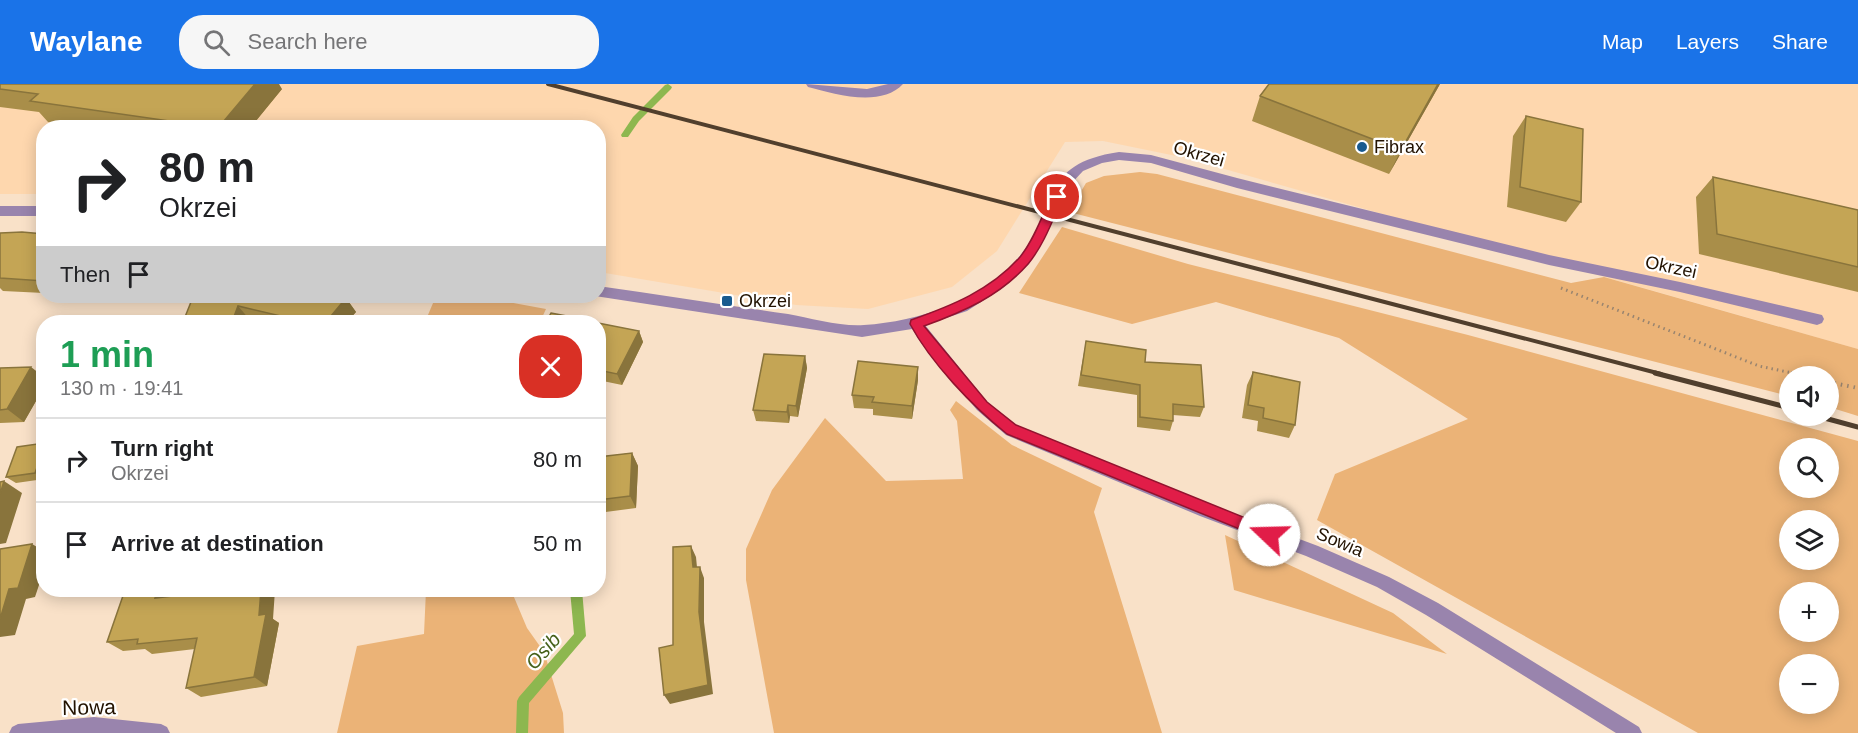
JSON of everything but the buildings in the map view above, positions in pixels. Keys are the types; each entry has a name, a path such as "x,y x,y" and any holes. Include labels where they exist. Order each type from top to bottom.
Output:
{"street":[{"path":"812,84 867,94 891,89 897,84"},
{"name":"Okrzei","path":"606,292 862,331 916,324 962,307 999,284 1024,260 1064,183 1078,168 1100,159 1119,156 1151,159 1237,183 1549,260 1680,286 1816,319"},
{"path":"0,211 36,211"},
{"name":"Sowia","path":"916,324 982,406 1011,430 1206,511 1312,551 1383,582 1479,638 1605,725 1633,733"},
{"name":"Nowa","path":"18,733 94,726 161,733"}],"path":[{"path":"1551,284 1759,366 1779,370"},
{"path":"1839,384 1858,388"}],"shaded area":[{"path":"0,84 1858,84 1858,349 1186,158 1103,141 1065,142 997,251 952,287 868,309 796,305 606,273 606,120 36,120 36,194 0,194"},
{"path":"1140,172 1157,174 1571,283 1604,277 1858,349 1858,416 1839,410 1839,366 1779,366 1779,393 1069,212 1086,183 1104,176"},
{"path":"1062,227 1188,264 1468,335 1779,420 1779,426 1803,426 1858,441 1858,733 1698,733 1317,520 1335,474 1468,419 1339,338 1216,302 1132,324 1019,293"},
{"path":"433,303 514,303 546,309 543,315 428,315"},
{"path":"956,401 1012,445 1102,488 1094,512 1162,733 774,733 746,580 746,549 772,490 825,418 886,481 963,479 957,421 950,410"},
{"path":"1225,535 1393,613 1447,654 1234,590"},
{"path":"426,597 514,597 527,628 544,652 563,713 564,733 337,733 357,646 424,634"}],"waterway":[{"name":"Osib","path":"625,135 636,119 668,87"},
{"name":"Osib","path":"522,733 523,701 580,636 577,597"}],"railway":[{"path":"548,84 1661,374"},
{"path":"1655,373 1779,405"},
{"path":"1839,422 1858,427"}],"place":[{"name":"Fibrax","path":"1362,147"},
{"name":"Okrzei","path":"727,301"}],"route":[{"path":"1057,197 1024,260 999,284 962,307 916,324 982,406 1011,430 1269,535"}]}
